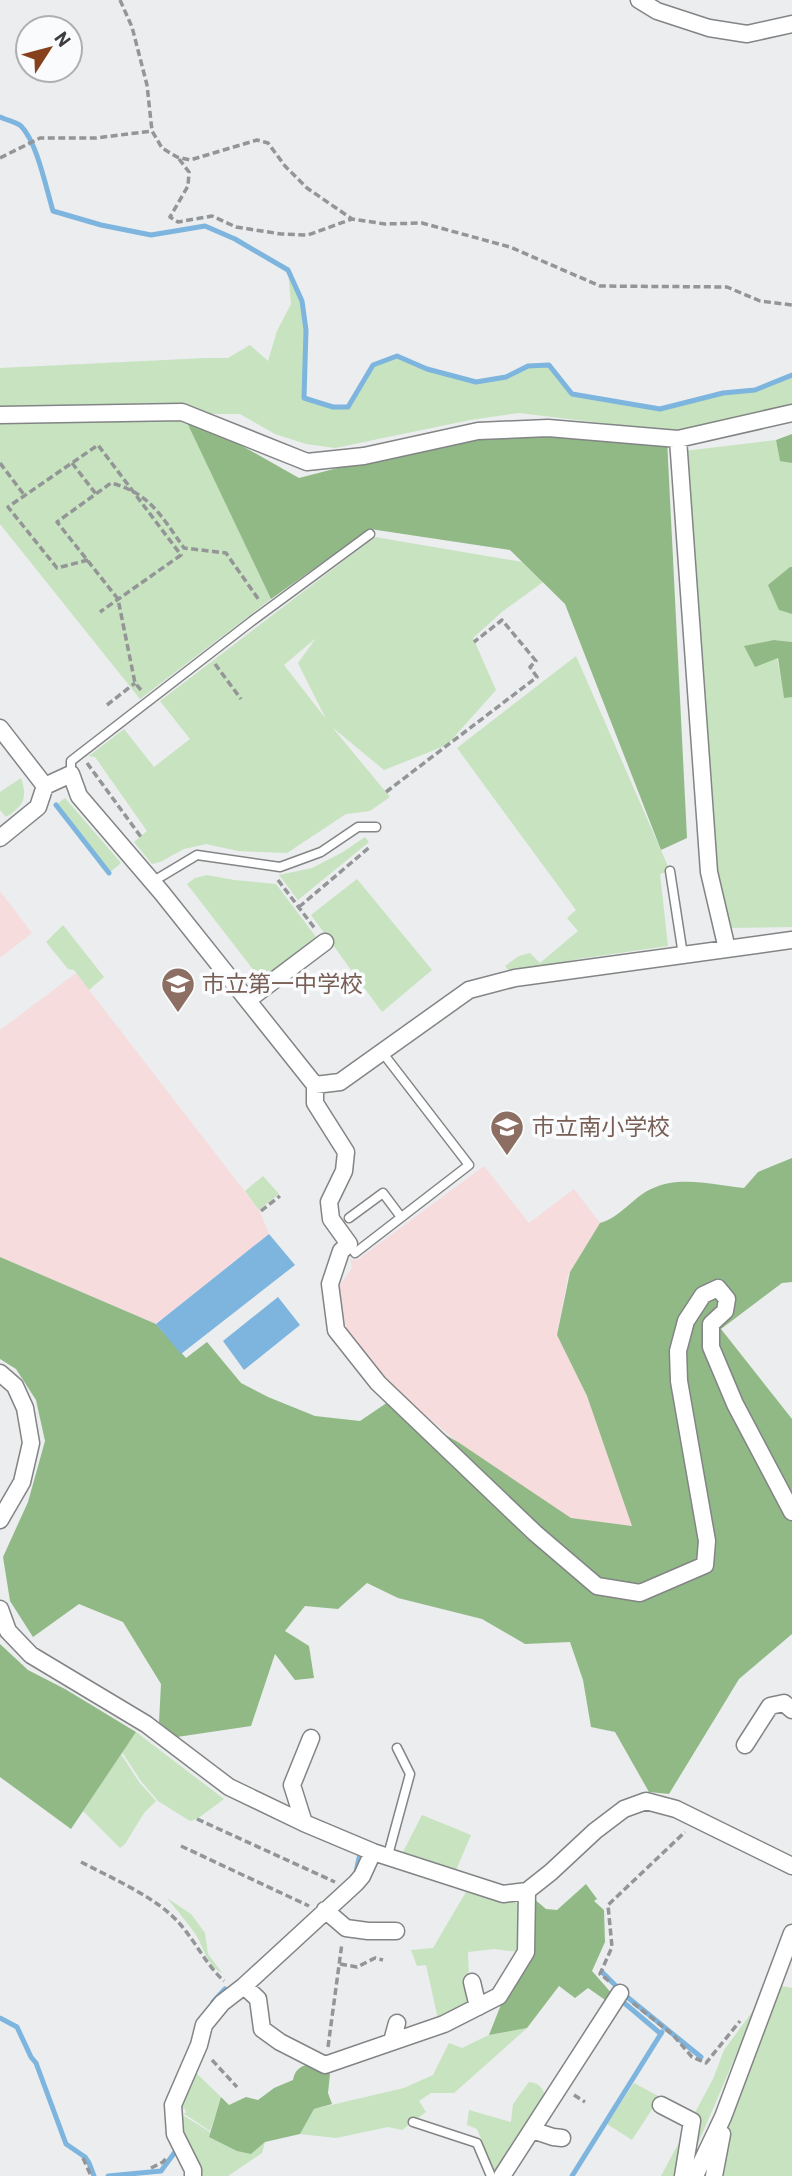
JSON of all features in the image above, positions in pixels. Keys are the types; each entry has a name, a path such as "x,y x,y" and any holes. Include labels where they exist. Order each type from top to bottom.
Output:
{"street":[{"path":"639,0 657,11 709,27 747,34 792,24"},
{"path":"0,415 182,412 307,462 364,456 478,431 548,428 678,439 792,412"},
{"path":"678,439 709,872 727,948"},
{"path":"0,728 45,786"},
{"path":"0,838 38,807 45,786 71,774 79,796 316,1085 315,1103 345,1152 344,1171 329,1202 331,1219 349,1244 341,1251 330,1284 335,1330 378,1383 535,1533 597,1586 640,1593 705,1565 707,1541 679,1381 678,1351 686,1321 703,1295 718,1288 727,1299 725,1311 711,1324 711,1348 736,1404 792,1512"},
{"path":"248,1000 323,938"},
{"path":"316,1085 340,1082 468,990 515,978 792,940"},
{"path":"0,1373 15,1386 25,1408 31,1443 22,1482 0,1520"},
{"path":"0,1609 8,1632 31,1655 146,1724 229,1787 304,1823 380,1854 503,1894 527,1891 624,1809 646,1801 666,1805 695,1817 792,1866"},
{"path":"745,1745 770,1706 783,1703 792,1710"},
{"path":"304,1823 292,1785 312,1738"},
{"path":"193,2176 193,2170 176,2134 173,2105 204,2025 222,2003 297,1939 319,1909 356,1883 380,1854"},
{"path":"240,1989 258,1999 262,2029 280,2042 318,2057 392,2041 444,2024 499,1996 526,1952 527,1891"},
{"path":"319,1909 345,1927 368,1931 396,1931"},
{"path":"695,2176 784,1978 792,1933"},
{"path":"472,1982 478,2007"},
{"path":"502,2176 620,1993"},
{"path":"392,2041 397,2024"},
{"path":"661,2105 692,2120 683,2176"},
{"path":"714,2176 723,2118"},
{"path":"532,2130 562,2138"}],"lane":[{"path":"71,774 71,761 370,534"},
{"path":"152,882 197,855 280,867 321,852 358,827 376,827"},
{"path":"670,871 683,955"},
{"path":"349,1244 355,1253 469,1165 382,1051"},
{"path":"349,1218 383,1193 401,1217"},
{"path":"380,1854 410,1774 397,1748"},
{"path":"413,2122 477,2143 491,2176"}],"path":[{"path":"120,0 132,27 147,85 152,131 162,148 177,157 190,160 257,140 268,143 285,166 307,188 352,219 385,224 422,222 510,247 600,286 727,287 760,301 792,305"},
{"path":"0,158 40,138 96,138 152,131"},
{"path":"177,157 189,172 188,186 170,217 178,222 212,216 236,227 308,235 352,219"},
{"path":"88,560 57,568 8,508 98,445 181,555 100,612"},
{"path":"0,463 25,496"},
{"path":"72,463 96,494"},
{"path":"150,701 135,683 118,599 57,522 111,483 130,487 152,503 184,548 226,553 266,611"},
{"path":"386,792 537,677 530,667 536,661 502,620 474,642"},
{"path":"208,656 241,699"},
{"path":"107,705 135,683"},
{"path":"84,758 141,837"},
{"path":"299,907 371,846"},
{"path":"269,879 277,879 323,938"},
{"path":"261,1211 280,1196"},
{"path":"197,1819 336,1883"},
{"path":"686,1831 608,1905 612,1947 600,1974 673,2035 692,2057 706,2063 745,2015"},
{"path":"181,1846 319,1909"},
{"path":"81,1862 171,1914 210,1968 240,1989"},
{"path":"318,2057 340,1964 345,1927"},
{"path":"340,1964 357,1967 375,1958 383,1960"},
{"path":"198,2045 237,2087"},
{"path":"83,2158 91,2176"}],"shaded area":[{"path":"0,891 32,933 0,958"},
{"path":"76,973 259,1210 269,1234 156,1324 0,1257 0,1030"},
{"path":"484,1166 529,1223 574,1189 600,1223 568,1275 557,1335 587,1396 633,1526 571,1519 521,1486 458,1442 387,1384 347,1332 337,1289 352,1268 350,1259 357,1260"}],"green space":[{"path":"288,270 302,301 306,330 304,398 333,407 349,407 373,365 397,356 427,369 476,382 506,377 528,366 549,365 572,394 660,409 723,393 755,390 792,375 792,407 687,429 659,430 519,413 470,420 335,448 306,444 275,434 240,414 184,414 271,599 140,699 0,524 0,368 228,358 250,345 268,361 277,331 291,304"},
{"path":"182,412 299,478 481,431 667,439 687,838 661,850 565,604 510,550 370,529 271,599"},
{"path":"792,434 792,463 780,461 776,440"},
{"path":"776,440 780,460 792,463 792,567 779,610 792,614 792,642 774,640 784,697 792,697 792,927 722,928 684,451"},
{"path":"375,537 522,562 543,582 503,611 473,638 496,690 447,745 384,770 332,727 390,797 370,811 346,814 287,853 238,851 206,844 184,849 152,864 134,842 147,831 95,757 89,756 124,729 154,767 190,739 160,701","holes":["316,638 298,663 326,719 284,665"]},
{"path":"790,567 792,614 779,610 768,585"},
{"path":"774,640 792,642 792,697 784,698 778,658 755,667 744,646"},
{"path":"576,656 670,871 660,874 668,946 578,959 512,974 505,966 519,956 530,953 540,963 578,931 567,918 576,910 457,748"},
{"path":"21,778 24,797 20,805 6,817 0,810 0,792"},
{"path":"65,798 121,863 109,873 56,805"},
{"path":"365,837 369,842 298,900 279,875 312,868"},
{"path":"207,875 276,884 316,937 262,981 187,884 195,878"},
{"path":"357,879 432,970 382,1012 311,915"},
{"path":"63,925 104,977 89,990 74,970 68,969 46,942"},
{"path":"792,1158 792,1282 782,1283 721,1329 792,1419 792,1634 739,1679 669,1794 649,1792 615,1732 591,1727 583,1680 570,1642 525,1644 482,1619 398,1598 367,1583 338,1609 305,1606 285,1631 309,1646 314,1678 295,1680 275,1654 251,1726 177,1737 159,1722 161,1684 123,1622 79,1604 33,1637 10,1601 3,1557 28,1502 45,1441 36,1400 16,1369 0,1359 0,1257 156,1324 186,1358 207,1342 241,1383 268,1397 315,1416 360,1421 388,1402 458,1442 571,1518 632,1526 587,1396 557,1335 570,1272 600,1223 651,1189 685,1182 744,1188 758,1172"},
{"path":"263,1176 279,1194 259,1210 245,1191"},
{"path":"0,1644 28,1670 136,1732 71,1829 0,1777"},
{"path":"136,1732 224,1799 197,1819 190,1821 158,1801 122,1752"},
{"path":"121,1754 139,1782 156,1801 144,1813 120,1848 83,1811"},
{"path":"422,1815 471,1835 456,1870 403,1852"},
{"path":"586,1884 597,1899 594,1901 604,1910 605,1942 592,1971 614,1996 608,2002 588,1988 575,1998 559,1986 527,2028 489,2035 504,1997 533,1898 546,1909 557,1910"},
{"path":"466,1892 502,1903 514,1901 523,1907 519,1952 494,1949 468,1952 473,2004 438,2019 426,1965 417,1966 411,1950 433,1948"},
{"path":"167,1898 191,1914 205,1933 208,1954 222,1973 209,1961 196,1935"},
{"path":"782,1986 792,1988 792,2176 697,2176 728,2121"},
{"path":"758,2004 684,2176 661,2176 713,2079 724,2050"},
{"path":"527,2028 454,2093 431,2093 419,2101 426,2112 402,2130 388,2127 336,2138 300,2134 314,2109 404,2088 433,2075 449,2043 462,2048 489,2035"},
{"path":"309,2064 330,2074 328,2093 332,2104 314,2109 300,2134 265,2142 251,2154 237,2151 209,2137 221,2097 229,2105 246,2097 258,2100 274,2088 293,2080 298,2069"},
{"path":"192,2069 221,2097 210,2131 183,2113 186,2113 185,2109 178,2107"},
{"path":"529,2082 540,2086 545,2095 500,2174 494,2171 477,2129 467,2125 469,2110 511,2122 513,2104"},
{"path":"634,2083 660,2097 632,2140 607,2124"},
{"path":"181,2114 210,2132 209,2137 251,2154 265,2142 262,2153 228,2176 200,2176 193,2152 180,2131"}],"water":[{"path":"269,1234 295,1265 181,1354 156,1324"},
{"path":"278,1297 300,1325 244,1370 223,1341"}],"waterway":[{"path":"0,117 21,126 27,133 53,211 101,225 151,235 205,226 235,239 288,270 302,301 306,330 304,398 333,407 348,407 373,365 397,356 427,369 476,382 506,377 528,366 549,365 572,394 660,409 723,393 755,390 792,375"},
{"path":"56,805 109,873"},
{"path":"356,1872 359,1858"},
{"path":"602,1972 626,1996 701,2057"},
{"path":"213,2002 225,1989"},
{"path":"621,2003 622,2001 661,2034"},
{"path":"0,2018 17,2027 36,2063 66,2144 85,2157 94,2176"},
{"path":"572,2176 662,2032"},
{"path":"108,2176 161,2171 178,2148"}],"place":[{"name":"市立第一中学校","path":"178,1014"},
{"name":"市立南小学校","path":"507,1157"}]}
